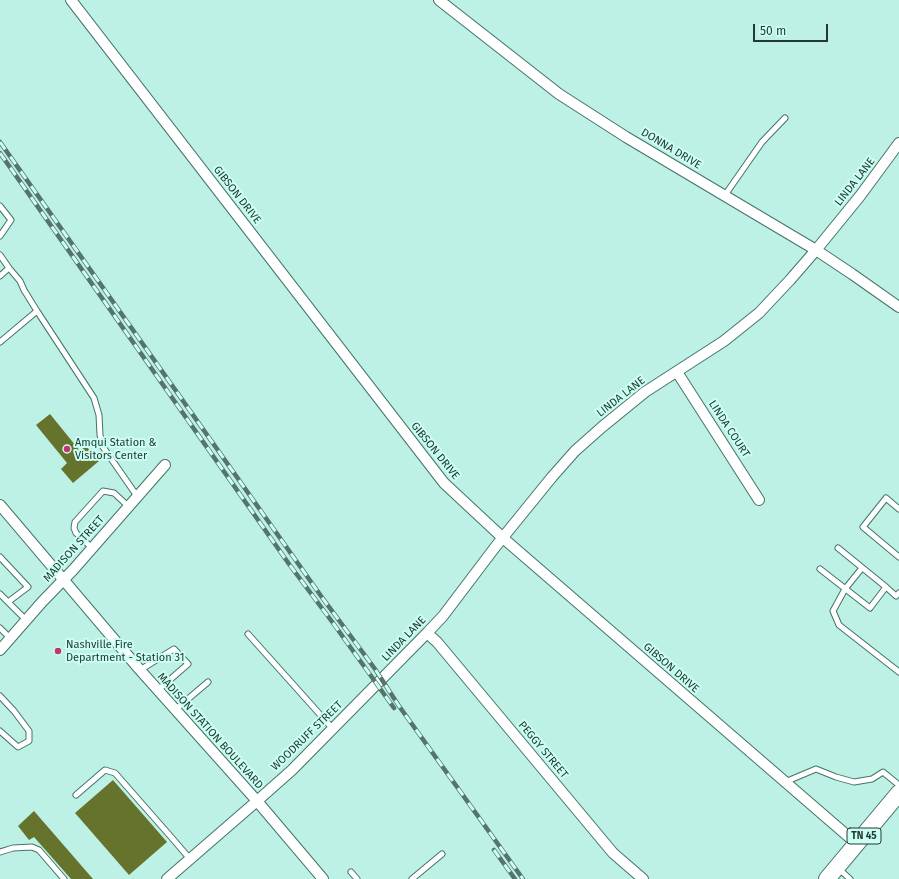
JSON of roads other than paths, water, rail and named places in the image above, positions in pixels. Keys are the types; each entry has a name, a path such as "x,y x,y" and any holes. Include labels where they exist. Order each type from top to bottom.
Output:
{"main road":[{"name":"TN 45","path":"832,873 899,792"}],"street":[{"name":"GIBSON DRIVE","path":"71,0 444,483 503,538 857,844"},
{"name":"DONNA DRIVE","path":"439,0 552,89 626,136 816,250 899,307"},
{"name":"LINDA LANE","path":"373,688 443,616 503,538 575,451 645,392 724,341 759,312 816,250 860,196 899,143"},
{"name":"LINDA COURT","path":"677,372 759,500"},
{"name":"MADISON STREET","path":"0,650 137,496 166,466"},
{"name":"MADISON STATION BOULEVARD","path":"0,505 140,670 257,801 323,879"},
{"name":"PEGGY STREET","path":"427,633 437,642 613,853 644,879"},
{"name":"WOODRUFF STREET","path":"167,879 257,801 333,729 373,688"}],"lane":[{"path":"725,195 762,142 785,118"},
{"path":"0,206 11,220 0,236"},
{"path":"0,255 20,280 24,290 37,311 94,398 99,415 100,435 103,448 137,496"},
{"path":"0,276 9,268"},
{"path":"0,342 37,311"},
{"path":"92,548 76,533 74,528 76,522 103,491 114,493 128,506"},
{"path":"899,509 886,498 863,527 899,557"},
{"path":"838,548 896,596 899,593"},
{"path":"0,557 28,587 8,602"},
{"path":"862,568 845,589 833,611 840,625 899,672"},
{"path":"820,569 870,608 886,587"},
{"path":"0,594 26,620"},
{"path":"0,628 10,638"},
{"path":"248,634 333,729"},
{"path":"140,670 174,648 188,664 158,690"},
{"path":"175,710 208,682"},
{"path":"0,696 14,711 29,731 29,741 18,747 0,731"},
{"path":"785,782 816,769 854,782 872,779 883,772 899,785"},
{"path":"76,795 105,770 114,773 190,859"},
{"path":"0,852 13,848 32,847 39,850 64,879"},
{"path":"412,879 442,854"},
{"path":"351,872 358,879"},
{"path":"832,873 850,879"}],"railway":[{"path":"0,142 523,879"},
{"path":"0,153 289,564 394,708"},
{"path":"494,850 515,879"}],"place":[{"name":"Amqui Station & Visitors Center","path":"67,449"},
{"name":"Nashville Fire Department - Station 31","path":"58,651"}]}
